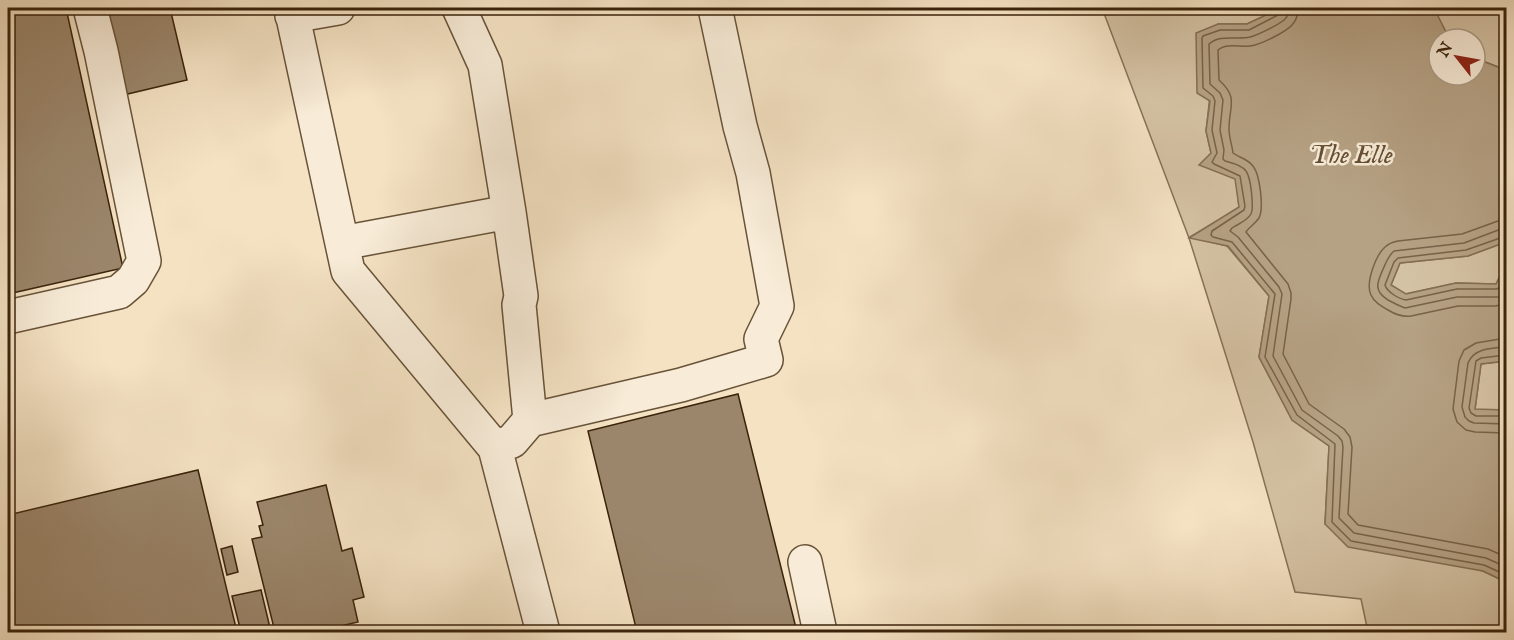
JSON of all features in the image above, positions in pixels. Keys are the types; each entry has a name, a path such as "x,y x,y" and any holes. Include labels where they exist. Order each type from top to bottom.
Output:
{"lane":[{"path":"8,317 119,292 134,280 144,261 90,8"},
{"path":"338,8 292,12 348,271 495,448 543,633"},
{"path":"459,8 485,65 521,296 519,305 530,420"},
{"path":"495,448 512,441 530,420 681,385 766,360 761,339 777,306 753,173 740,126 715,8"},
{"path":"342,243 509,212"},
{"path":"805,562 820,633"}],"shaded area":[{"path":"1102,8 1281,8 1247,24 1218,24 1206,131 1211,153 1236,179 1239,208 1190,237 1227,246 1269,296 1259,357 1292,420 1329,446 1325,524 1483,571 1506,582 1506,632 1368,632 1361,599 1295,592 1253,442 1189,238"},
{"path":"1433,8 1506,8 1506,70 1487,63 1487,27 1443,27"},
{"path":"1506,242 1506,264 1496,284 1456,283 1405,294 1391,285 1400,263 1468,256"},
{"path":"1506,361 1506,410 1475,410 1481,364"}],"water":[{"name":"The Elle","path":"1281,8 1434,8 1444,27 1427,27 1427,87 1487,87 1487,63 1506,70 1506,242 1468,256 1400,263 1391,285 1406,294 1456,283 1496,284 1506,264 1506,361 1481,364 1475,409 1506,410 1506,582 1483,571 1348,547 1325,524 1329,446 1292,420 1259,357 1269,296 1228,246 1189,238 1239,207 1235,179 1199,165 1211,153 1206,131 1210,101 1197,93 1196,33 1218,24 1247,24"}],"building":[{"path":"8,8 66,8 123,268 8,294"},
{"path":"99,8 170,8 187,80 119,96"},
{"path":"738,394 797,632 637,632 588,431"},
{"path":"198,470 237,632 8,632 8,515"},
{"path":"326,485 342,551 352,548 364,597 353,600 358,622 315,632 275,632 252,539 262,537 259,526 263,525 257,502"},
{"path":"232,546 238,572 227,575 221,549"},
{"path":"261,590 271,632 241,632 232,596"}]}
